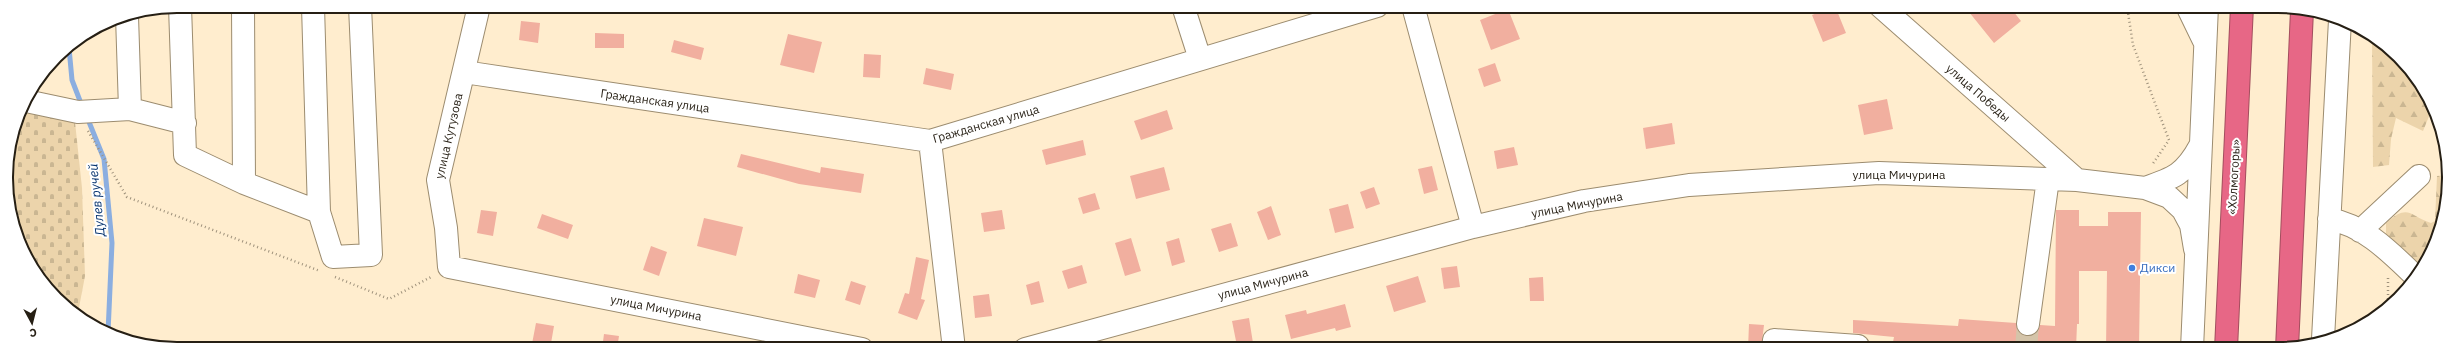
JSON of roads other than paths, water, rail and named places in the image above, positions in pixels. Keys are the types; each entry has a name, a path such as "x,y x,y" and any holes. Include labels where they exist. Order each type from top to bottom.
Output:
{"highway":[{"name":"«Холмогоры»","path":"2226,342 2242,13"},
{"path":"2287,342 2302,15"}],"street":[{"path":"180,13 185,155 244,182 319,212"},
{"path":"242,13 244,182"},
{"path":"313,13 319,212 333,257 371,255 360,13"},
{"name":"улица Кутузова","path":"449,267 446,228 438,180 477,13"},
{"path":"1185,13 1200,59"},
{"name":"Гражданская улица","path":"464,72 930,141 1354,13"},
{"path":"1415,13 1473,227"},
{"name":"улица Победы","path":"1888,13 2077,180"},
{"path":"2191,13 2199,27 2206,47"},
{"path":"2192,342 2195,249 2207,13"},
{"path":"127,21 130,109"},
{"path":"2323,335 2340,26"},
{"path":"31,102 78,112 130,109 185,123"},
{"path":"930,141 953,342"},
{"name":"улица Мичурина","path":"2145,188 2177,176 2190,165 2201,146"},
{"name":"улица Мичурина","path":"1051,342 1473,227 1584,202 1689,185 1879,173 2077,180 2145,188 2168,197 2183,210 2191,226 2195,249"},
{"path":"2360,231 2419,176"},
{"path":"2028,324 2048,179"},
{"path":"2329,219 2344,221 2382,244 2412,273"},
{"name":"улица Мичурина","path":"449,267 827,342"},
{"path":"1774,342 1774,340 1802,342"}],"waterway":[{"name":"Дулев ручей","path":"70,54 72,80 82,106"},
{"name":"Дулев ручей","path":"87,117 104,159 112,243 108,326"}],"tunnel":[{"path":"2027,342 2028,324"}],"place":[{"name":"Дикси","path":"2132,268"}]}
